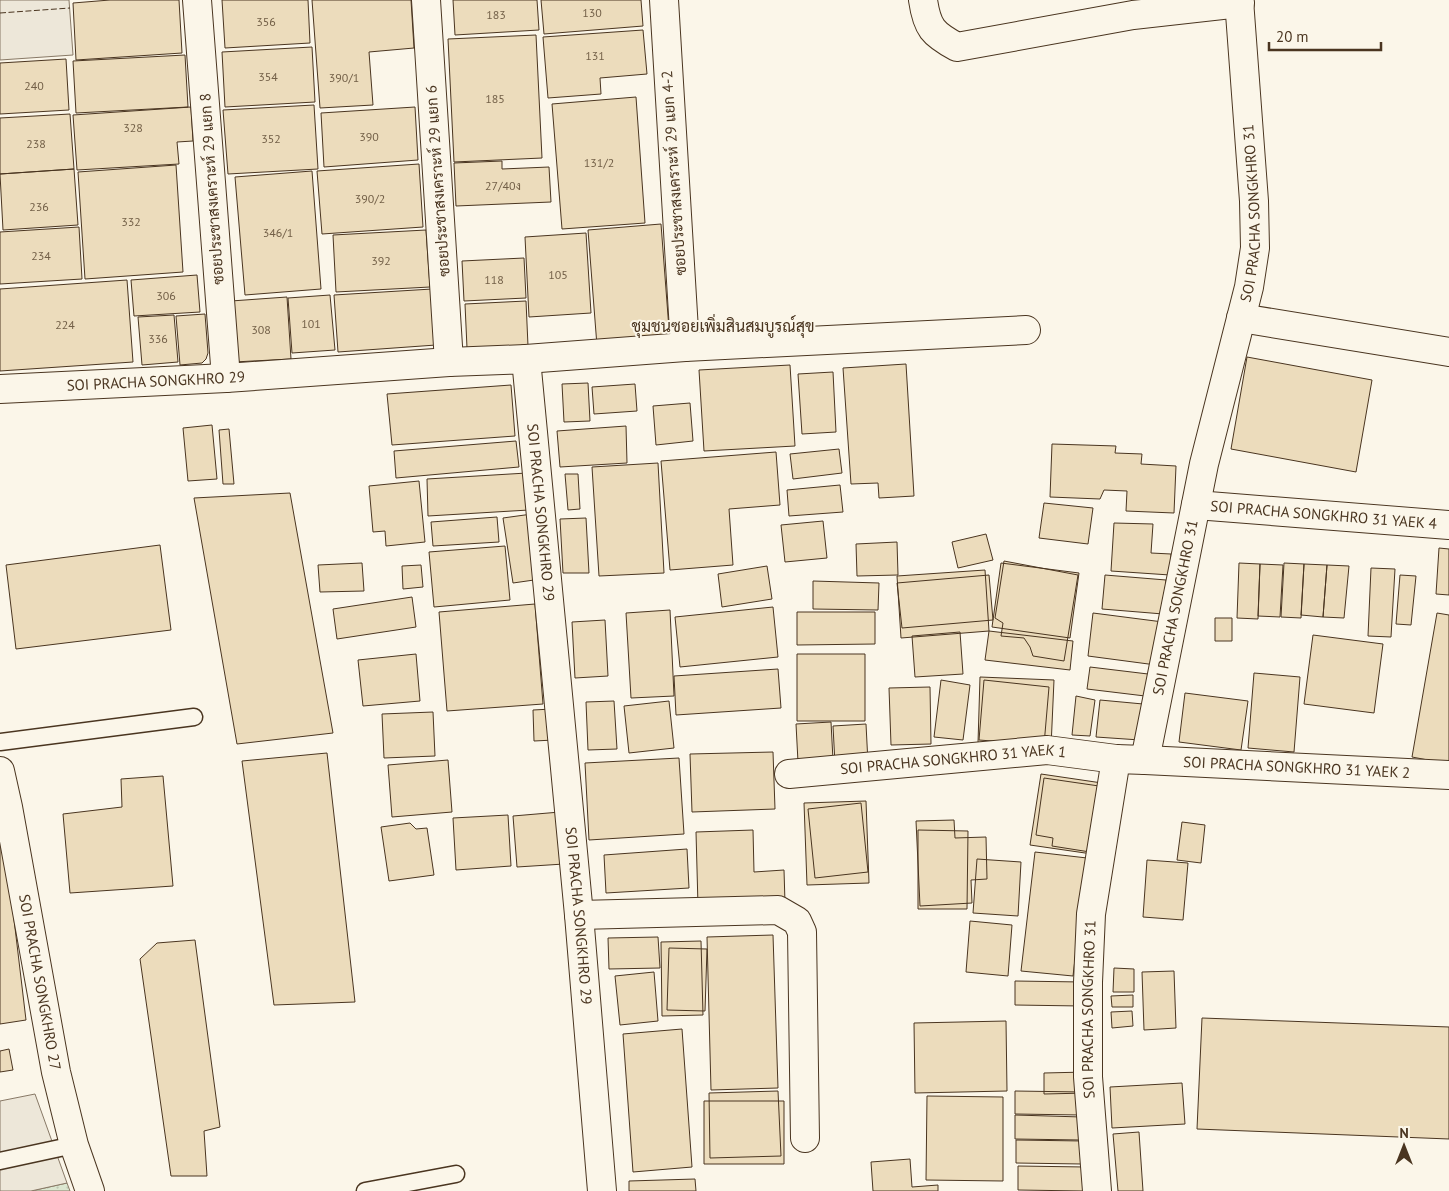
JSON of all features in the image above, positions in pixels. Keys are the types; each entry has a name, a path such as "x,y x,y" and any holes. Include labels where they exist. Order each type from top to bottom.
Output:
{"street":[{"name":"ซอยประชาสงเคราะห์ 29 แยก 8","path":"197,0 226,378"},
{"name":"ซอยประชาสงเคราะห์ 29 แยก 6","path":"426,0 449,362"},
{"name":"ซอยประชาสงเคราะห์ 29 แยก 4-2","path":"664,0 685,347"},
{"path":"923,0 924,11 930,29 957,47 1132,8 1240,2"},
{"name":"SOI PRACHA SONGKHRO 31","path":"1145,760 1204,464 1249,287 1255,248 1254,191 1240,2"},
{"path":"1241,318 1449,352"},
{"path":"526,359 685,347 1026,330"},
{"name":"SOI PRACHA SONGKHRO 29","path":"0,389 226,378 449,362 526,359 579,915 602,1191"},
{"name":"SOI PRACHA SONGKHRO 31 YAEK 4","path":"1196,505 1449,525"},
{"name":"SOI PRACHA SONGKHRO 31 YAEK 1","path":"789,774 1047,750 1116,759"},
{"path":"1116,759 1145,760"},
{"name":"SOI PRACHA SONGKHRO 31","path":"1097,1191 1088,1077 1088,982 1091,914 1116,759"},
{"name":"SOI PRACHA SONGKHRO 31 YAEK 2","path":"1145,760 1449,775"},
{"name":"SOI PRACHA SONGKHRO 27","path":"0,771 4,807 56,1072 74,1144 90,1191"},
{"path":"579,915 778,910 798,921 802,932 805,1138"}],"lane":[{"path":"0,742 194,718"},
{"path":"0,1161 74,1144"},
{"path":"365,1191 456,1174"}],"green space":[{"path":"67,1183 70,1191 31,1191"}],"shaded area":[{"path":"0,0 69,0 73,55 0,60"},
{"path":"35,1094 67,1183 31,1191 0,1191 0,1101"}],"building":[{"path":"110,0 179,0 182,53 76,60 73,3"},
{"path":"222,0 308,0 310,43 225,48"},
{"path":"312,0 411,0 414,48 369,52 373,105 320,108"},
{"path":"453,0 537,0 539,30 455,35"},
{"path":"541,0 641,0 643,26 544,34"},
{"path":"643,30 647,74 600,78 601,94 548,98 543,37"},
{"path":"536,35 542,158 454,162 448,39"},
{"path":"312,47 315,102 225,107 222,52"},
{"path":"185,55 188,107 76,113 73,61"},
{"path":"66,59 69,110 0,114 0,63"},
{"path":"636,97 645,223 562,229 552,104"},
{"path":"314,105 318,169 228,174 223,110"},
{"path":"191,107 193,141 177,142 179,164 77,170 73,115"},
{"path":"415,107 418,160 324,167 321,113"},
{"path":"70,114 74,169 0,174 0,118"},
{"path":"502,161 502,169 549,167 551,202 456,206 454,163"},
{"path":"419,164 423,227 322,234 317,171"},
{"path":"176,165 183,272 85,279 78,172"},
{"path":"74,169 78,225 3,230 0,174"},
{"path":"312,171 321,289 245,295 235,177"},
{"path":"661,224 669,329 654,341 597,346 588,230"},
{"path":"79,227 82,279 0,284 0,232"},
{"path":"426,230 430,287 336,292 333,235"},
{"path":"586,233 591,313 529,317 525,237"},
{"path":"524,258 526,298 464,301 462,261"},
{"path":"197,275 200,312 134,316 131,280"},
{"path":"127,280 133,362 0,371 0,289"},
{"path":"432,289 436,345 338,352 334,295"},
{"path":"330,295 335,350 292,353 288,298"},
{"path":"287,297 291,359 234,362 231,301"},
{"path":"526,301 528,346 467,348 465,304"},
{"path":"205,314 208,353 206,359 202,363 180,365 176,316"},
{"path":"174,315 178,362 142,365 138,317"},
{"path":"1247,357 1372,380 1356,472 1231,449"},
{"path":"906,364 914,496 879,498 878,483 851,484 843,368"},
{"path":"790,365 795,446 704,451 699,370"},
{"path":"833,372 836,432 802,434 798,374"},
{"path":"588,383 590,421 564,422 562,384"},
{"path":"635,384 637,411 594,414 592,387"},
{"path":"511,385 515,436 392,445 387,394"},
{"path":"690,403 693,441 656,445 653,406"},
{"path":"212,425 217,479 188,481 183,428"},
{"path":"626,426 627,463 560,467 557,431"},
{"path":"229,429 234,484 223,484 219,430"},
{"path":"516,441 519,467 396,478 394,451"},
{"path":"1052,444 1116,446 1115,453 1142,454 1141,464 1176,466 1174,513 1126,511 1127,491 1104,490 1100,499 1050,497"},
{"path":"839,449 842,473 793,479 790,454"},
{"path":"776,452 780,505 729,509 733,565 670,570 661,461"},
{"path":"658,463 664,573 599,576 592,467"},
{"path":"527,473 529,510 428,516 427,479"},
{"path":"565,474 578,474 580,509 568,510"},
{"path":"419,481 425,542 386,546 385,531 373,532 369,486"},
{"path":"840,485 843,512 789,516 787,490"},
{"path":"290,493 333,733 237,744 194,498"},
{"path":"1044,503 1093,508 1088,544 1039,538"},
{"path":"532,514 541,579 513,583 503,518"},
{"path":"497,517 499,542 433,546 431,522"},
{"path":"586,518 589,573 563,573 560,519"},
{"path":"823,521 827,558 785,562 781,525"},
{"path":"1114,523 1153,524 1151,553 1171,554 1170,575 1111,571"},
{"path":"986,534 993,560 958,568 952,542"},
{"path":"897,542 898,575 857,576 856,544"},
{"path":"160,545 171,630 16,649 6,565"},
{"path":"505,546 510,600 434,607 429,552"},
{"path":"1439,548 1449,549 1449,595 1436,594"},
{"path":"1004,561 1078,575 1064,661 1033,656 1024,638 1001,636 1003,623 995,618"},
{"path":"362,563 364,591 320,592 318,565"},
{"path":"1001,563 1079,573 1070,638 992,627"},
{"path":"1239,563 1260,564 1258,619 1237,618"},
{"path":"1284,563 1304,564 1301,618 1281,617"},
{"path":"1260,564 1283,565 1280,617 1258,616"},
{"path":"1304,564 1327,565 1323,617 1301,615"},
{"path":"421,565 423,587 403,589 402,566"},
{"path":"1327,565 1349,566 1344,618 1323,617"},
{"path":"767,566 772,599 722,607 718,574"},
{"path":"1371,568 1395,569 1391,637 1368,636"},
{"path":"985,570 989,631 901,638 897,576"},
{"path":"989,575 993,620 902,628 897,583"},
{"path":"1105,575 1166,580 1163,614 1102,609"},
{"path":"1400,575 1416,576 1411,625 1396,624"},
{"path":"813,581 879,583 878,610 813,609"},
{"path":"412,597 416,627 337,639 333,609"},
{"path":"535,604 543,704 447,711 439,612"},
{"path":"773,607 778,657 680,667 675,617"},
{"path":"670,610 674,696 631,698 626,613"},
{"path":"797,612 875,612 875,644 797,645"},
{"path":"1093,613 1163,622 1156,665 1088,656"},
{"path":"1437,613 1449,615 1449,764 1412,757"},
{"path":"1215,618 1232,618 1232,641 1215,641"},
{"path":"605,620 608,676 575,678 572,622"},
{"path":"989,631 1073,641 1070,670 985,660"},
{"path":"960,632 963,674 915,677 912,636"},
{"path":"1313,635 1383,644 1374,713 1304,704"},
{"path":"416,654 420,701 363,706 358,660"},
{"path":"797,654 865,654 865,721 797,721"},
{"path":"1090,667 1148,674 1145,696 1087,689"},
{"path":"778,669 781,708 676,715 674,676"},
{"path":"1254,673 1300,677 1294,752 1248,748"},
{"path":"980,677 1054,680 1051,747 978,743"},
{"path":"941,680 970,685 963,740 934,737"},
{"path":"984,680 1049,687 1044,745 979,740"},
{"path":"930,687 931,744 891,745 889,688"},
{"path":"1185,693 1248,701 1241,750 1179,742"},
{"path":"1076,696 1095,700 1090,736 1072,735"},
{"path":"1100,700 1143,704 1140,740 1096,737"},
{"path":"614,701 617,749 588,750 586,702"},
{"path":"669,701 674,748 629,753 624,706"},
{"path":"552,709 554,740 534,741 533,710"},
{"path":"433,712 435,756 384,758 382,714"},
{"path":"831,722 833,760 798,762 796,724"},
{"path":"866,724 868,763 835,764 833,726"},
{"path":"773,752 775,809 692,812 690,754"},
{"path":"327,753 355,1002 274,1005 242,761"},
{"path":"679,758 684,834 589,840 585,763"},
{"path":"448,760 452,812 392,817 388,765"},
{"path":"1041,774 1102,783 1092,854 1030,845"},
{"path":"163,776 173,886 70,893 63,814 122,807 121,779"},
{"path":"1044,778 1099,786 1090,852 1052,846 1053,838 1036,835"},
{"path":"866,801 869,883 807,885 804,803"},
{"path":"861,803 868,872 815,878 808,809"},
{"path":"560,812 564,864 517,867 513,816"},
{"path":"508,815 511,866 456,870 453,818"},
{"path":"954,820 955,838 986,837 987,879 971,880 972,903 920,906 916,821"},
{"path":"1182,822 1205,825 1201,863 1177,860"},
{"path":"410,823 416,829 427,828 434,875 389,881 381,827"},
{"path":"0,827 3,827 26,1020 0,1024"},
{"path":"753,830 754,872 784,870 785,903 698,906 696,832"},
{"path":"918,830 968,831 967,909 918,909"},
{"path":"687,849 689,888 606,893 604,855"},
{"path":"1035,852 1087,858 1073,976 1021,971"},
{"path":"977,859 1021,862 1018,916 973,913"},
{"path":"1147,860 1188,863 1183,920 1143,917"},
{"path":"970,921 1012,925 1008,976 966,972"},
{"path":"773,935 778,1088 711,1090 707,937"},
{"path":"658,937 660,968 609,969 608,938"},
{"path":"195,940 220,1127 204,1131 207,1176 171,1176 140,959 157,943"},
{"path":"701,941 703,1015 662,1016 661,942"},
{"path":"669,948 707,949 705,1011 667,1010"},
{"path":"1114,968 1134,969 1134,992 1113,992"},
{"path":"1174,971 1176,1028 1144,1030 1142,972"},
{"path":"654,972 658,1021 620,1025 615,976"},
{"path":"1015,981 1082,982 1081,1006 1015,1005"},
{"path":"1133,995 1133,1007 1112,1007 1111,996"},
{"path":"1132,1011 1133,1026 1112,1028 1111,1012"},
{"path":"1202,1018 1449,1027 1449,1139 1197,1129"},
{"path":"1006,1021 1007,1091 915,1093 914,1023"},
{"path":"682,1029 692,1167 633,1172 623,1034"},
{"path":"9,1049 13,1070 0,1072 0,1051"},
{"path":"1086,1072 1087,1093 1044,1094 1044,1073"},
{"path":"1182,1083 1185,1124 1112,1128 1110,1087"},
{"path":"778,1091 781,1156 710,1158 709,1093"},
{"path":"1015,1091 1082,1092 1081,1115 1015,1114"},
{"path":"927,1096 1003,1097 1003,1181 926,1180"},
{"path":"704,1101 784,1101 784,1164 704,1164"},
{"path":"1015,1115 1082,1117 1081,1140 1015,1139"},
{"path":"1139,1132 1143,1191 1118,1191 1113,1134"},
{"path":"1016,1140 1083,1141 1082,1164 1016,1163"},
{"path":"910,1159 912,1187 938,1185 938,1191 873,1191 871,1162"},
{"path":"1018,1166 1085,1167 1084,1191 1018,1190"},
{"path":"695,1179 696,1191 629,1191 629,1181"}],"fence":[{"path":"0,13 70,8"}],"district":[{"name":"ชุมชนซอยเพิ่มสินสมบูรณ์สุข","path":"723,326"}]}
